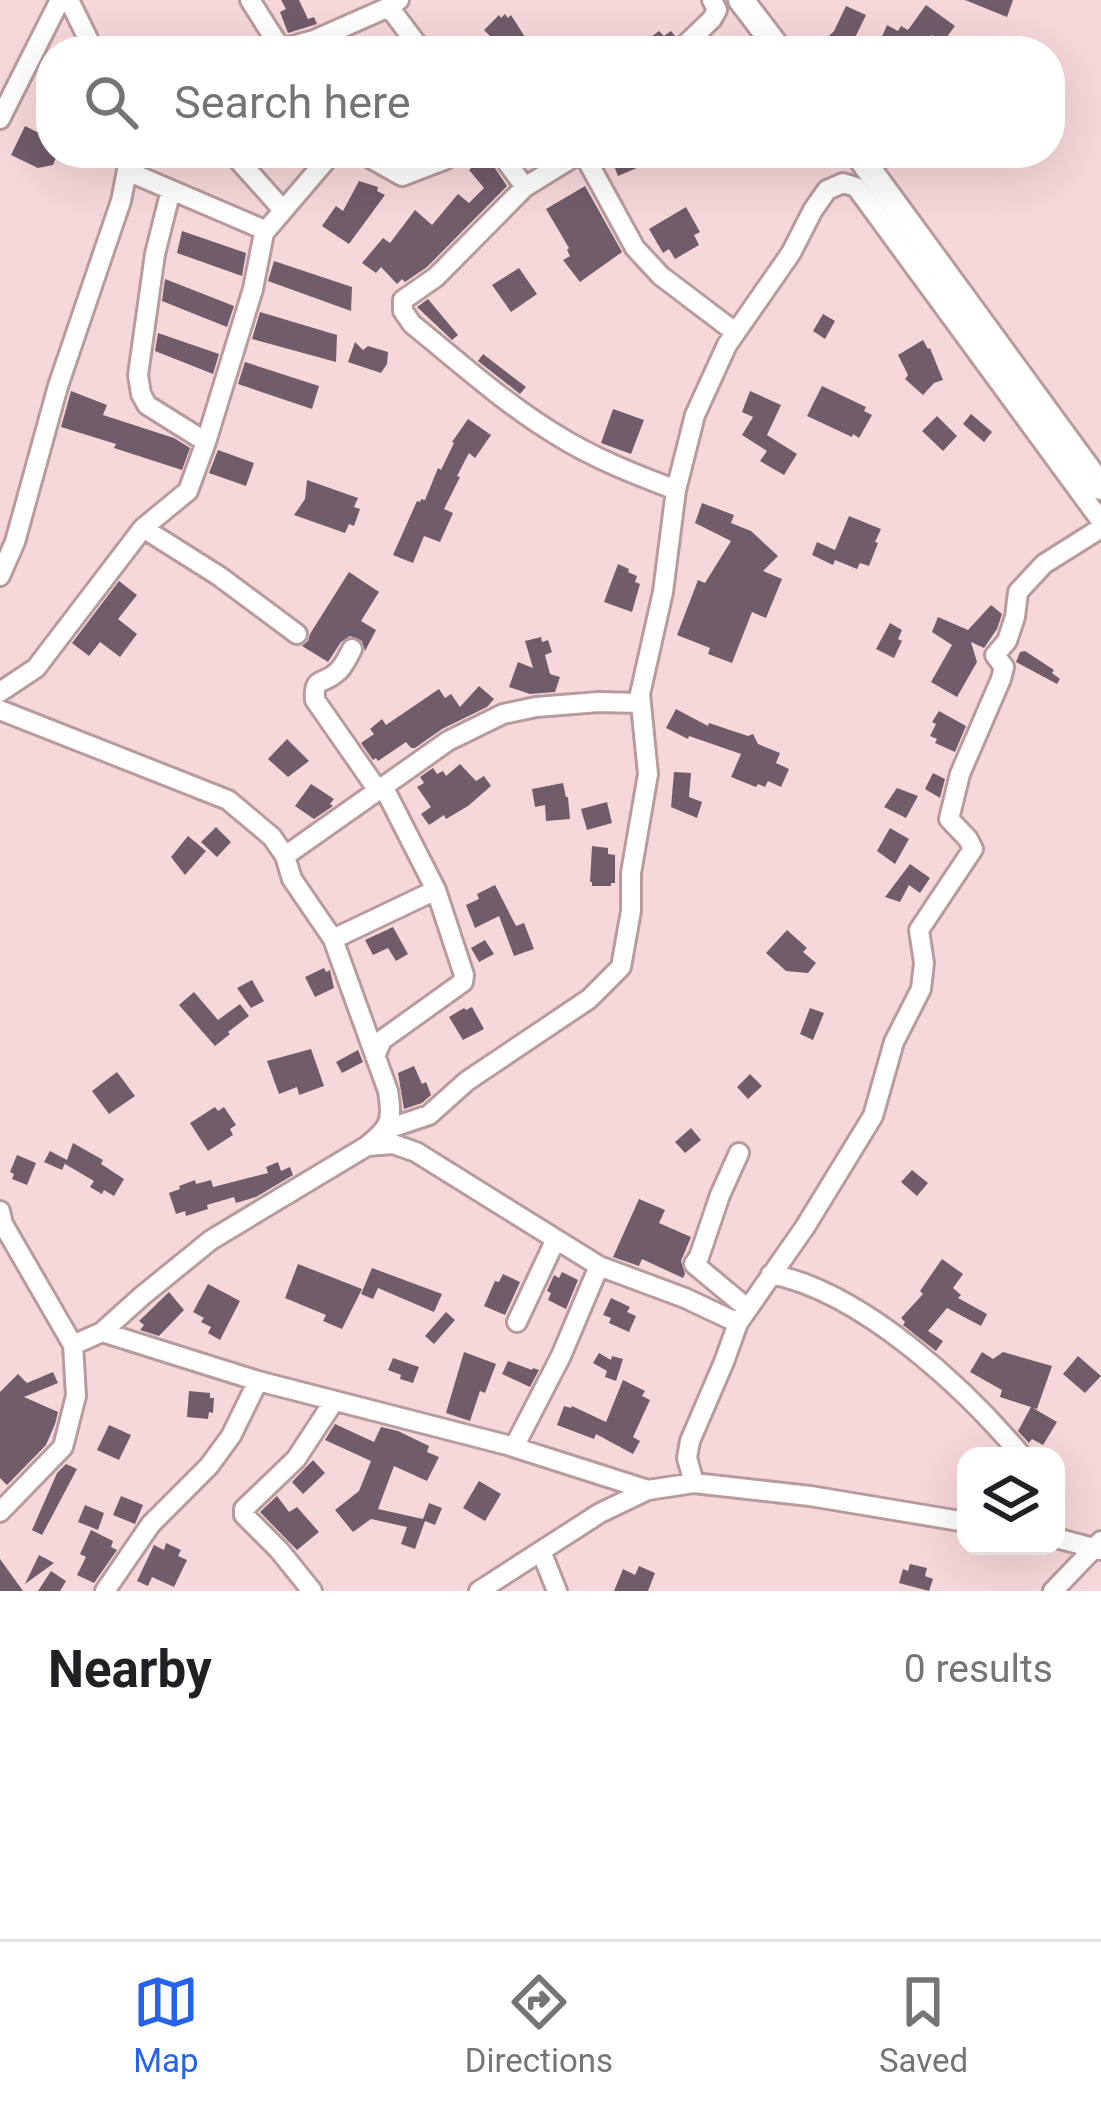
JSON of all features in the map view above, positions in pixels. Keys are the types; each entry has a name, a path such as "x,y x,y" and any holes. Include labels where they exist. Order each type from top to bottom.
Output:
{"main road":[{"path":"742,0 769,36"},
{"path":"868,168 1101,487"}],"street":[{"path":"42,36 60,0"},
{"path":"69,0 87,36"},
{"path":"250,0 269,36"},
{"path":"694,36 717,10 712,0"},
{"path":"323,36 394,4 413,36"},
{"path":"0,119 36,48"},
{"path":"0,576 15,542 58,386 106,248 125,168"},
{"path":"141,168 171,190 265,233"},
{"path":"245,168 283,210"},
{"path":"0,692 36,668 142,528 188,491 253,289 265,233 319,168"},
{"path":"388,168 402,176 424,168"},
{"path":"511,168 525,187"},
{"path":"556,168 525,187 436,277 403,300 403,311 412,324 558,436 610,465 676,490"},
{"path":"589,168 634,248 661,276 735,332"},
{"path":"73,1345 102,1332 211,1240 394,1127 429,1115 467,1081 589,999 621,967 648,773 640,694 694,415 727,344 791,253 813,210 827,190 843,183 856,187 1101,524 1044,564 1018,592 1007,641 994,655 1004,667 1001,679 960,774 949,819 973,849 919,930 925,963 921,989 894,1042 873,1116 805,1227 742,1316 689,1441 687,1458 694,1484"},
{"path":"171,190 140,349 140,394 147,405 206,442"},
{"path":"142,528 219,576 297,634"},
{"path":"352,649 338,673 319,682 316,700 380,788 436,890 464,975 463,982 382,1040 376,1054"},
{"path":"285,856 448,741 502,714 536,707 640,703"},
{"path":"0,710 228,800 272,837 292,879 333,940 376,1054 394,1127 416,1152"},
{"path":"333,940 436,890"},
{"path":"367,1147 393,1144 416,1152 599,1266 742,1316"},
{"path":"739,1153 694,1264 742,1316"},
{"path":"0,1512 63,1447 76,1396 73,1345 1,1220"},
{"path":"517,1322 555,1241"},
{"path":"514,1448 561,1356 599,1266"},
{"path":"771,1274 796,1279 885,1328 991,1419 1014,1447"},
{"path":"102,1332 258,1381 514,1448 648,1490"},
{"path":"105,1591 151,1525 209,1466 231,1436 258,1381"},
{"path":"307,1589 244,1510 296,1459 334,1401"},
{"path":"479,1591 600,1513 648,1490 694,1484 810,1496 957,1520"},
{"path":"1065,1540 1098,1546"},
{"path":"1053,1591 1098,1546"},
{"path":"542,1551 557,1591"}],"building":[{"path":"281,0 299,0 308,19 314,17 317,24 288,33"},
{"path":"965,0 1013,0 1007,17"},
{"path":"926,5 955,26 948,36 882,36 887,25 908,30"},
{"path":"846,6 866,15 856,36 829,36"},
{"path":"499,15 511,15 524,36 490,36 484,30"},
{"path":"25,126 36,132 36,167 11,155"},
{"path":"495,168 507,186 427,267 397,284 381,267 376,273 362,263 383,238 390,243 415,210 432,225 458,194 469,203 484,188 469,170"},
{"path":"359,181 378,187 385,195 349,244 322,226 336,206 343,211"},
{"path":"585,186 622,252 580,282 563,260 570,256 569,248 546,209"},
{"path":"686,207 700,232 694,235 699,245 675,259 669,249 663,253 649,229"},
{"path":"182,231 246,253 242,276 177,253"},
{"path":"274,261 352,287 351,311 268,281"},
{"path":"519,268 537,294 511,312 492,285"},
{"path":"165,279 234,306 227,327 162,301"},
{"path":"428,299 458,335 452,340 417,307"},
{"path":"260,312 337,335 336,362 252,339"},
{"path":"823,314 835,321 825,339 813,331"},
{"path":"158,333 219,354 213,374 155,351"},
{"path":"923,340 943,380 923,395 905,379 908,375 898,355"},
{"path":"355,342 363,350 368,346 388,352 381,373 348,362"},
{"path":"483,354 526,387 520,394 478,361"},
{"path":"245,362 319,386 312,409 238,384"},
{"path":"822,386 866,407 864,411 872,415 859,438 807,416"},
{"path":"71,391 107,405 103,415 174,438 190,448 182,470 61,427"},
{"path":"750,391 781,405 767,435 797,454 784,475 760,461 767,451 742,435 753,417 742,412"},
{"path":"613,409 644,420 631,454 601,443"},
{"path":"971,414 992,432 984,442 963,424"},
{"path":"937,416 957,436 943,451 922,431"},
{"path":"468,419 491,435 475,458 469,453 457,476 444,509 453,513 440,542 424,536 413,563 393,555 417,501 425,500"},
{"path":"218,450 254,463 246,486 209,473"},
{"path":"307,480 358,498 354,526 349,524 345,533 294,515 305,499"},
{"path":"702,503 734,515 731,523 751,531 778,556 763,571 782,579 766,618 752,612 732,663 677,635 698,580 705,583 731,541 695,523"},
{"path":"849,516 881,529 869,566 860,563 857,569 835,560 833,565 812,555 817,542 835,550"},
{"path":"618,564 637,576 635,582 640,584 632,612 604,602"},
{"path":"349,572 379,592 361,621 376,630 365,651 362,641 350,636 328,662 302,646"},
{"path":"119,581 137,595 118,619 137,634 120,657 100,642 89,656 72,643"},
{"path":"991,605 1002,614 997,629 984,648 971,642 977,662 957,697 931,682 952,645 932,632 938,617 968,630"},
{"path":"890,623 902,630 894,658 876,649"},
{"path":"541,637 542,642 548,640 552,652 545,655 550,674 560,677 555,692 530,694 509,687 518,662 533,668 525,641"},
{"path":"1025,651 1054,670 1060,679 1057,684 1016,662"},
{"path":"479,686 494,699 487,707 415,748 406,742 378,761 361,743 374,734 370,729 382,719 386,725 439,689 445,698 451,694 460,707"},
{"path":"676,709 708,726 753,734 758,744 780,753 776,763 789,769 781,787 768,781 765,787 756,787 731,777 741,754 666,728"},
{"path":"939,711 966,726 955,752 930,736"},
{"path":"287,739 309,761 288,777 268,759"},
{"path":"460,764 476,781 484,776 491,786 468,806 429,825 421,814 431,807 417,787 424,783 420,777 433,768 446,776"},
{"path":"674,772 691,773 689,797 702,802 697,818 671,807"},
{"path":"933,773 945,779 940,798 925,789"},
{"path":"563,783 570,819 546,821 545,805 535,807 532,789"},
{"path":"311,784 334,799 333,806 314,819 295,806"},
{"path":"897,788 918,796 906,818 884,807"},
{"path":"607,802 612,823 587,830 581,809"},
{"path":"216,827 231,842 217,857 201,842"},
{"path":"890,828 909,839 895,864 877,851"},
{"path":"188,836 206,851 185,875 171,857"},
{"path":"592,846 608,848 608,854 615,855 611,886 590,882"},
{"path":"910,864 930,878 920,893 909,885 900,902 885,897"},
{"path":"495,885 516,926 524,923 534,949 514,956 499,916 475,928 466,905"},
{"path":"393,927 408,954 396,961 388,948 373,955 365,940"},
{"path":"787,930 816,963 808,973 786,971 766,953"},
{"path":"485,940 494,954 479,962 471,948"},
{"path":"330,970 334,988 315,997 305,977"},
{"path":"252,980 264,1001 251,1008 237,988"},
{"path":"194,992 218,1020 240,1004 249,1016 215,1046 179,1005"},
{"path":"472,1007 484,1029 463,1040 449,1017"},
{"path":"810,1008 824,1013 813,1040 800,1034"},
{"path":"311,1049 324,1086 299,1095 297,1087 279,1094 267,1061"},
{"path":"358,1050 363,1062 342,1073 336,1062"},
{"path":"414,1066 431,1095 404,1109 398,1073"},
{"path":"117,1072 135,1096 109,1114 92,1091"},
{"path":"750,1074 762,1086 748,1099 737,1087"},
{"path":"215,1107 218,1111 224,1107 236,1125 230,1129 233,1135 208,1151 190,1123"},
{"path":"691,1128 701,1140 685,1153 675,1142"},
{"path":"73,1143 124,1179 114,1196 90,1187 94,1181 66,1161 62,1170 44,1162 50,1151 67,1160"},
{"path":"17,1155 36,1163 27,1185 12,1179"},
{"path":"278,1162 281,1171 290,1167 293,1175 256,1197 236,1203 234,1197 186,1216 185,1211 176,1214 169,1193 179,1186 211,1180 213,1187 268,1173 266,1167"},
{"path":"912,1170 928,1183 917,1196 901,1182"},
{"path":"639,1199 665,1210 659,1223 691,1237 681,1261 683,1278 642,1259 639,1266 613,1257"},
{"path":"942,1259 963,1274 953,1288 961,1295 958,1298 987,1314 981,1326 947,1308 928,1331 943,1341 936,1351 903,1325 901,1318 923,1294 920,1291"},
{"path":"298,1264 362,1289 342,1329 323,1321 326,1315 285,1298"},
{"path":"372,1268 442,1294 434,1312 378,1288 373,1299 361,1294"},
{"path":"562,1272 578,1280 566,1309 548,1300 551,1293 547,1291 554,1275 559,1278"},
{"path":"503,1274 520,1282 505,1315 484,1306"},
{"path":"208,1284 240,1301 220,1340 208,1333 211,1327 193,1312"},
{"path":"169,1292 184,1310 159,1336 140,1330 144,1325 139,1321"},
{"path":"611,1298 630,1307 627,1312 636,1316 629,1332 603,1315"},
{"path":"446,1312 455,1320 434,1344 425,1336"},
{"path":"464,1352 496,1364 470,1421 446,1413"},
{"path":"982,1352 993,1359 1003,1352 1052,1366 1037,1409 1033,1408 1057,1422 1043,1445 1032,1439 1029,1443 1018,1431 1031,1407 1000,1397 1002,1390 970,1372"},
{"path":"599,1353 611,1360 612,1356 623,1359 616,1381 605,1377 607,1371 593,1363"},
{"path":"1078,1356 1101,1376 1085,1393 1063,1374"},
{"path":"393,1358 419,1367 413,1383 388,1370"},
{"path":"508,1361 539,1370 530,1387 502,1374"},
{"path":"53,1372 58,1383 24,1397 58,1412 55,1424 46,1445 7,1485 0,1478 0,1392 18,1374 27,1383"},
{"path":"623,1380 645,1391 642,1396 650,1400 633,1437 640,1441 633,1454 596,1434 594,1439 557,1425 564,1406 606,1422"},
{"path":"189,1391 210,1393 214,1398 208,1419 187,1417"},
{"path":"335,1424 374,1442 381,1427 398,1431 429,1446 427,1452 439,1457 427,1481 394,1466 378,1509 423,1519 429,1503 442,1508 435,1525 425,1521 415,1549 401,1544 407,1527 371,1519 353,1532 335,1510 359,1491 371,1461 325,1440"},
{"path":"109,1425 131,1435 119,1460 97,1450"},
{"path":"313,1460 325,1473 303,1494 292,1482"},
{"path":"66,1464 77,1469 42,1535 32,1530 57,1473"},
{"path":"479,1481 501,1494 485,1521 463,1508"},
{"path":"121,1496 143,1505 135,1524 113,1515"},
{"path":"277,1496 289,1512 297,1507 319,1532 297,1550 260,1512"},
{"path":"85,1505 104,1513 98,1530 78,1522"},
{"path":"91,1530 113,1541 111,1547 117,1550 94,1583 77,1575"},
{"path":"166,1543 181,1550 178,1556 187,1560 174,1587 152,1577 148,1586 137,1581 154,1545 164,1550"},
{"path":"39,1555 54,1563 25,1584"},
{"path":"0,1559 23,1591 0,1591"},
{"path":"910,1564 927,1568 925,1576 933,1579 929,1591 899,1583"},
{"path":"639,1566 655,1573 648,1591 614,1591 623,1569 635,1575"},
{"path":"51,1571 66,1581 60,1591 38,1591"}]}
